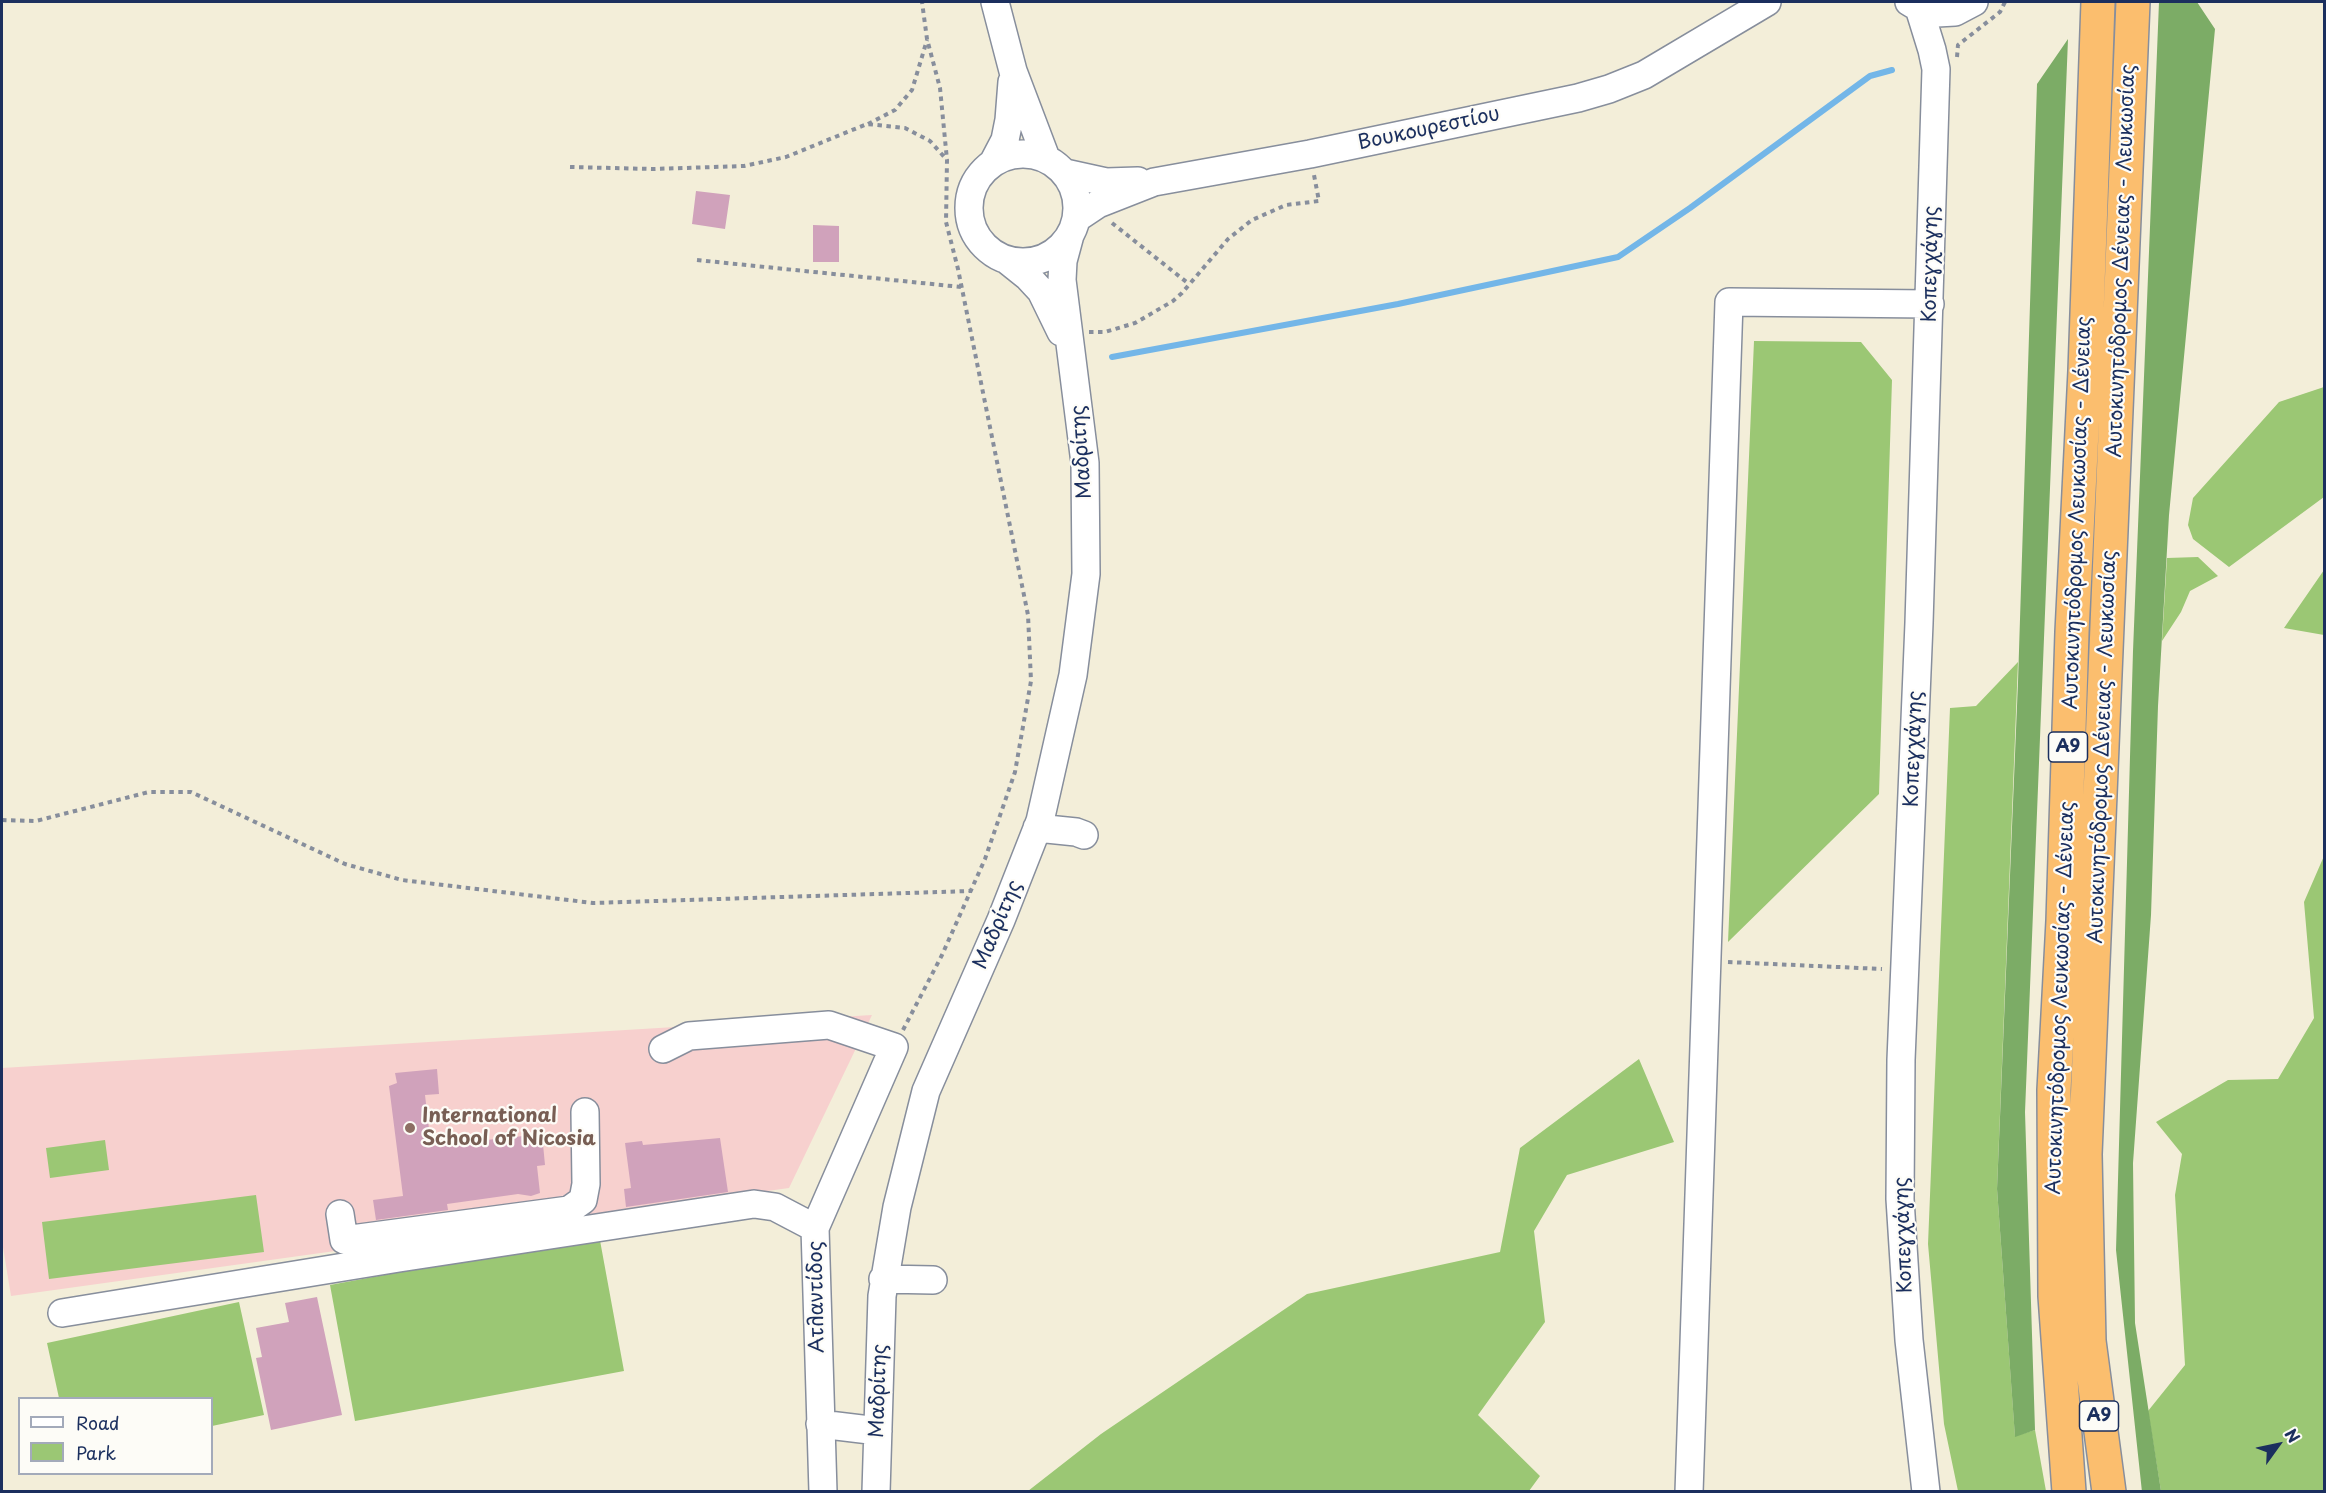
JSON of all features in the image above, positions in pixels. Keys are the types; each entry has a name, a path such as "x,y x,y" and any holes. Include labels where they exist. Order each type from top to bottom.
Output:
{"highway":[{"name":"Αυτοκινητόδρομος Λευκωσίας - Δένειας","path":"2069,1491 2055,1296 2054,1090 2063,921 2098,2"},
{"name":"Αυτοκινητόδρομος Δένειας - Λευκωσίας","path":"2109,1491 2089,1341 2085,1154 2133,2"}],"street":[{"path":"995,2 1013,72 1055,166 1072,183 1077,200 1074,227 1059,249 1043,259 1026,262 1008,261 992,253 979,240 971,224 968,206 972,188 994,161 1005,140 1013,72"},
{"name":"Βουκουρεστίου","path":"1074,227 1098,204 1154,182 1310,154 1599,92 1644,75 1767,2"},
{"path":"1912,3 1937,13 1955,12 1974,2"},
{"name":"Κοπεγχάγης","path":"1912,3 1932,50 1936,69 1930,304 1901,1060 1900,1199 1909,1340 1926,1490"},
{"path":"994,161 1011,154 1029,153 1055,166 1106,182 1154,182"},
{"name":"Μαδρίτης","path":"876,1491 884,1279 897,1207 926,1091 1001,920 1037,828 1073,675 1086,574 1085,463 1079,400 1070,352 1062,280 1063,261 1074,227"},
{"name":"Μαδρίτης","path":"1008,261 1041,291 1070,352"},
{"path":"1689,1491 1729,302 1930,304"},
{"path":"1037,828 1084,835"},
{"path":"663,1049 689,1036 829,1025 894,1047"},
{"name":"Ατλαντίδος","path":"823,1491 815,1228 894,1047"},
{"path":"340,1214 344,1240 569,1209 583,1200 586,1184 585,1112"},
{"path":"62,1313 399,1258 754,1204 774,1207 815,1228"},
{"path":"884,1279 933,1280"},
{"path":"820,1424 878,1431"}],"path":[{"path":"894,1047 942,955 985,859 1015,772 1031,681 1028,615 946,222 947,160 940,88 927,39 922,2"},
{"path":"570,167 653,169 744,166 786,157 895,110 912,90 927,39"},
{"path":"867,124 904,128 930,141 947,160"},
{"path":"1089,332 1105,332 1135,323 1173,301 1240,228 1286,206 1319,201 1313,168"},
{"path":"1109,220 1189,284"},
{"path":"697,260 961,288"},
{"path":"2,820 36,821 150,792 191,792 345,864 402,880 593,903 971,891"},
{"path":"1727,962 1888,969"}],"shaded area":[{"name":"International School of Nicosia","path":"872,1015 789,1188 11,1296 2,1241 2,1068"}],"green space":[{"path":"2159,2 2197,2 2215,29 2169,515 2158,706 2151,915 2133,1163 2135,1323 2161,1491 2142,1492 2116,1250 2133,651"},
{"path":"2068,39 2025,1112 2035,1430 2015,1437 1997,1189 2018,682 2037,84"},
{"path":"1754,341 1861,342 1892,380 1879,794 1728,942"},
{"path":"2324,387 2324,497 2229,567 2193,539 2188,525 2193,498 2279,402"},
{"path":"2198,557 2218,576 2190,591 2181,612 2162,641 2167,558"},
{"path":"2324,570 2324,635 2284,628"},
{"path":"2018,662 1997,1189 2015,1436 2035,1430 2046,1491 1958,1491 1944,1424 1928,1244 1950,708 1976,706"},
{"path":"2324,856 2324,1491 2161,1491 2148,1411 2185,1365 2175,1195 2182,1154 2156,1122 2228,1080 2278,1079 2314,1018 2304,902"},
{"path":"1639,1059 1674,1142 1567,1175 1534,1231 1545,1322 1478,1415 1540,1476 1529,1491 1028,1491 1101,1434 1307,1294 1500,1252 1520,1148"},
{"path":"105,1140 109,1170 50,1178 46,1148"},
{"path":"256,1195 264,1252 49,1279 42,1222"},
{"path":"599,1235 624,1371 355,1421 330,1285"},
{"path":"239,1302 264,1415 213,1426 213,1397 59,1397 47,1343"}],"building":[{"path":"696,191 730,195 725,229 692,224"},
{"path":"813,225 839,226 839,262 813,262"},
{"path":"437,1069 439,1094 425,1095 431,1146 542,1134 545,1165 537,1166 540,1193 531,1196 518,1194 447,1204 448,1210 376,1220 373,1200 403,1196 389,1086 397,1083 395,1073"},
{"path":"720,1138 728,1192 626,1207 624,1189 631,1188 625,1143 642,1141 643,1145"},
{"path":"317,1297 342,1415 271,1430 256,1358 262,1357 256,1328 289,1322 285,1303"}],"waterway":[{"path":"1112,357 1398,304 1618,257 1690,208 1870,76 1892,70"}],"place":[{"name":"International School of Nicosia","path":"410,1128"}]}
